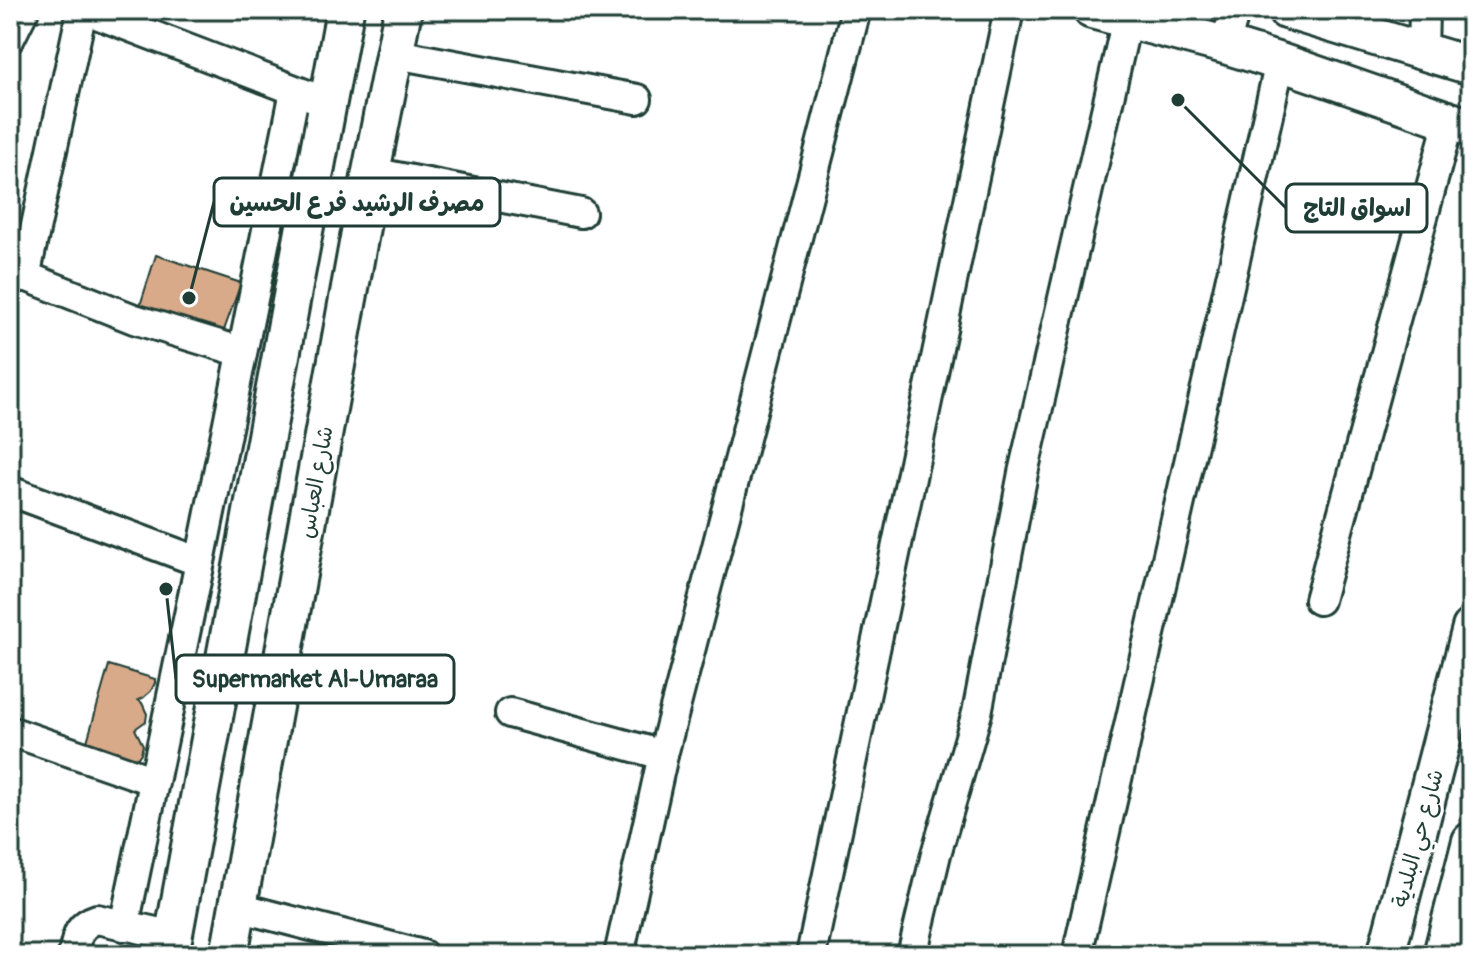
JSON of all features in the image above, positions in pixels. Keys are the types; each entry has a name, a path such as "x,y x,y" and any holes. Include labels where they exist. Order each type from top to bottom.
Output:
{"main road":[{"path":"172,945 311,97 345,10"},
{"name":"شارع العباس","path":"229,955 403,10"},
{"path":"1092,10 1280,62 1460,125"},
{"path":"1286,10 1471,66"},
{"name":"شارع حي البلدية","path":"1386,955 1471,628"},
{"path":"1442,955 1462,917 1471,841"}],"street":[{"path":"10,38 24,10"},
{"path":"124,926 242,352 311,97 84,10 18,274 134,319 242,352"},
{"path":"619,955 663,755 856,10"},
{"path":"811,955 1009,10"},
{"path":"1225,45 1235,10"},
{"path":"1423,53 1424,10"},
{"path":"912,955 936,854 977,713 1023,473 1127,19"},
{"path":"396,54 637,99"},
{"path":"1077,955 1280,62"},
{"path":"1319,600 1460,125"},
{"path":"371,172 581,213"},
{"path":"10,491 200,562"},
{"path":"510,713 663,755"},
{"path":"10,731 154,781"},
{"path":"238,907 423,955"},
{"path":"73,955 78,931 87,922 97,919 172,945"}],"building":[{"path":"156,255 241,283 223,333 138,312"},
{"path":"109,665 155,679 151,691 138,700 147,714 146,721 135,729 143,745 134,763 84,752"}],"place":[{"name":"اسواق التاج","path":"1178,100"},
{"name":"مصرف الرشيد فرع الحسين","path":"189,298"},
{"name":"Supermarket Al-Umaraa","path":"166,589"}]}
